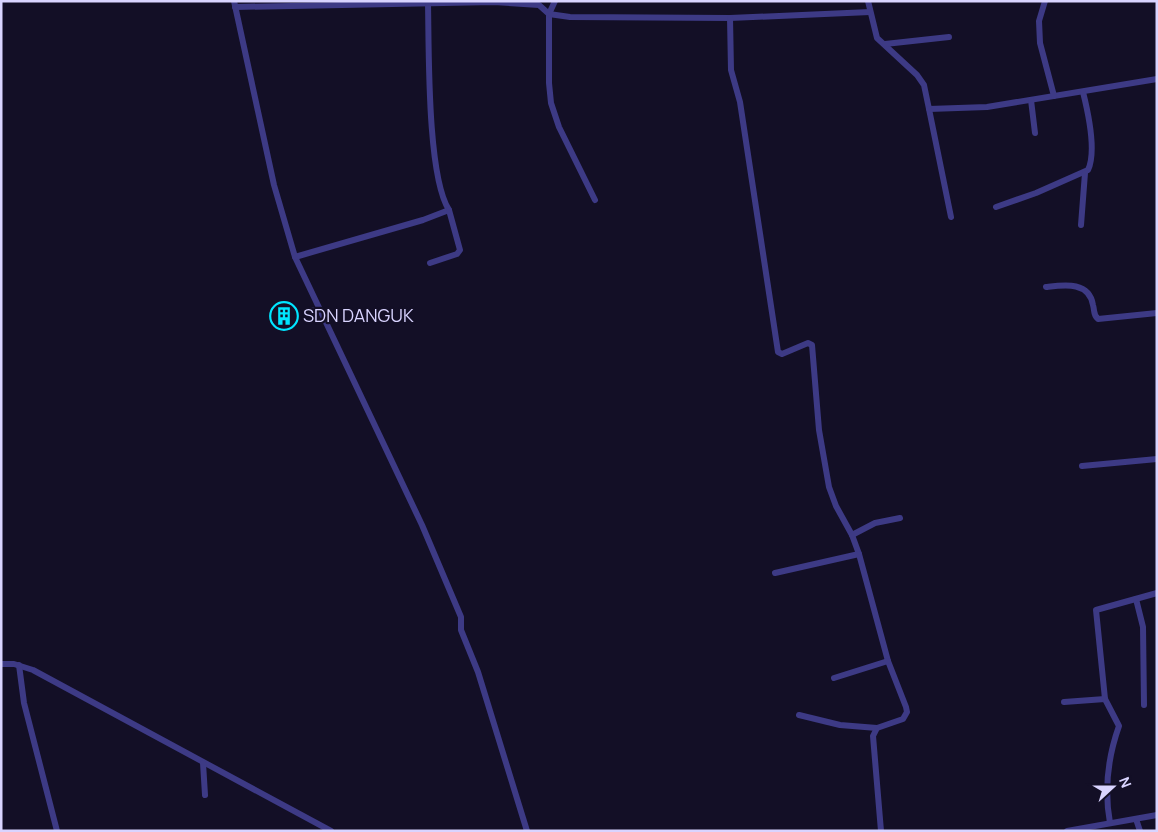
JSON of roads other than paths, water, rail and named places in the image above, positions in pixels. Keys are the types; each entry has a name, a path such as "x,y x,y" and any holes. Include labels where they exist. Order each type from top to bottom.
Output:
{"street":[{"path":"527,831 478,672 461,630 461,617 422,524 295,257 274,185 235,4 494,1 539,5 549,14 570,17 730,18 870,12"},
{"path":"554,1 549,14 549,83 551,102 560,127 595,200"},
{"path":"868,1 877,38 917,74 924,85 951,217"},
{"path":"1045,1 1039,21 1040,43 1054,96"},
{"path":"428,3 432,125 440,185 460,250 457,254 430,263"},
{"path":"730,18 731,70 740,102 778,352 782,354 808,343 812,345 819,430 829,487 859,554 888,660 906,712 903,719 877,728 840,725 799,715"},
{"path":"885,44 949,37"},
{"path":"929,108 970,108 1083,92 1157,79"},
{"path":"1081,225 1085,173 1090,160 1090,120 1083,92"},
{"path":"1031,100 1035,133"},
{"path":"996,207 1085,173"},
{"path":"295,257 423,220 449,210"},
{"path":"1046,287 1070,285 1080,287 1092,300 1094,314 1098,319 1157,313"},
{"path":"309,312 319,310"},
{"path":"1082,466 1157,459"},
{"path":"852,535 875,523 900,518"},
{"path":"775,574 859,554"},
{"path":"1110,823 1106,800 1109,763 1119,726 1104,698 1096,610 1157,593"},
{"path":"1136,599 1143,627 1144,705"},
{"path":"834,678 888,660"},
{"path":"1,664 19,665 32,670 330,831"},
{"path":"19,665 24,703 57,831"},
{"path":"1064,702 1104,698"},
{"path":"877,728 873,736 881,831"},
{"path":"204,762 205,796"},
{"path":"1067,831 1157,815"},
{"path":"1136,819 1140,831"}],"place":[{"name":"SDN DANGUK","path":"284,316"}]}
